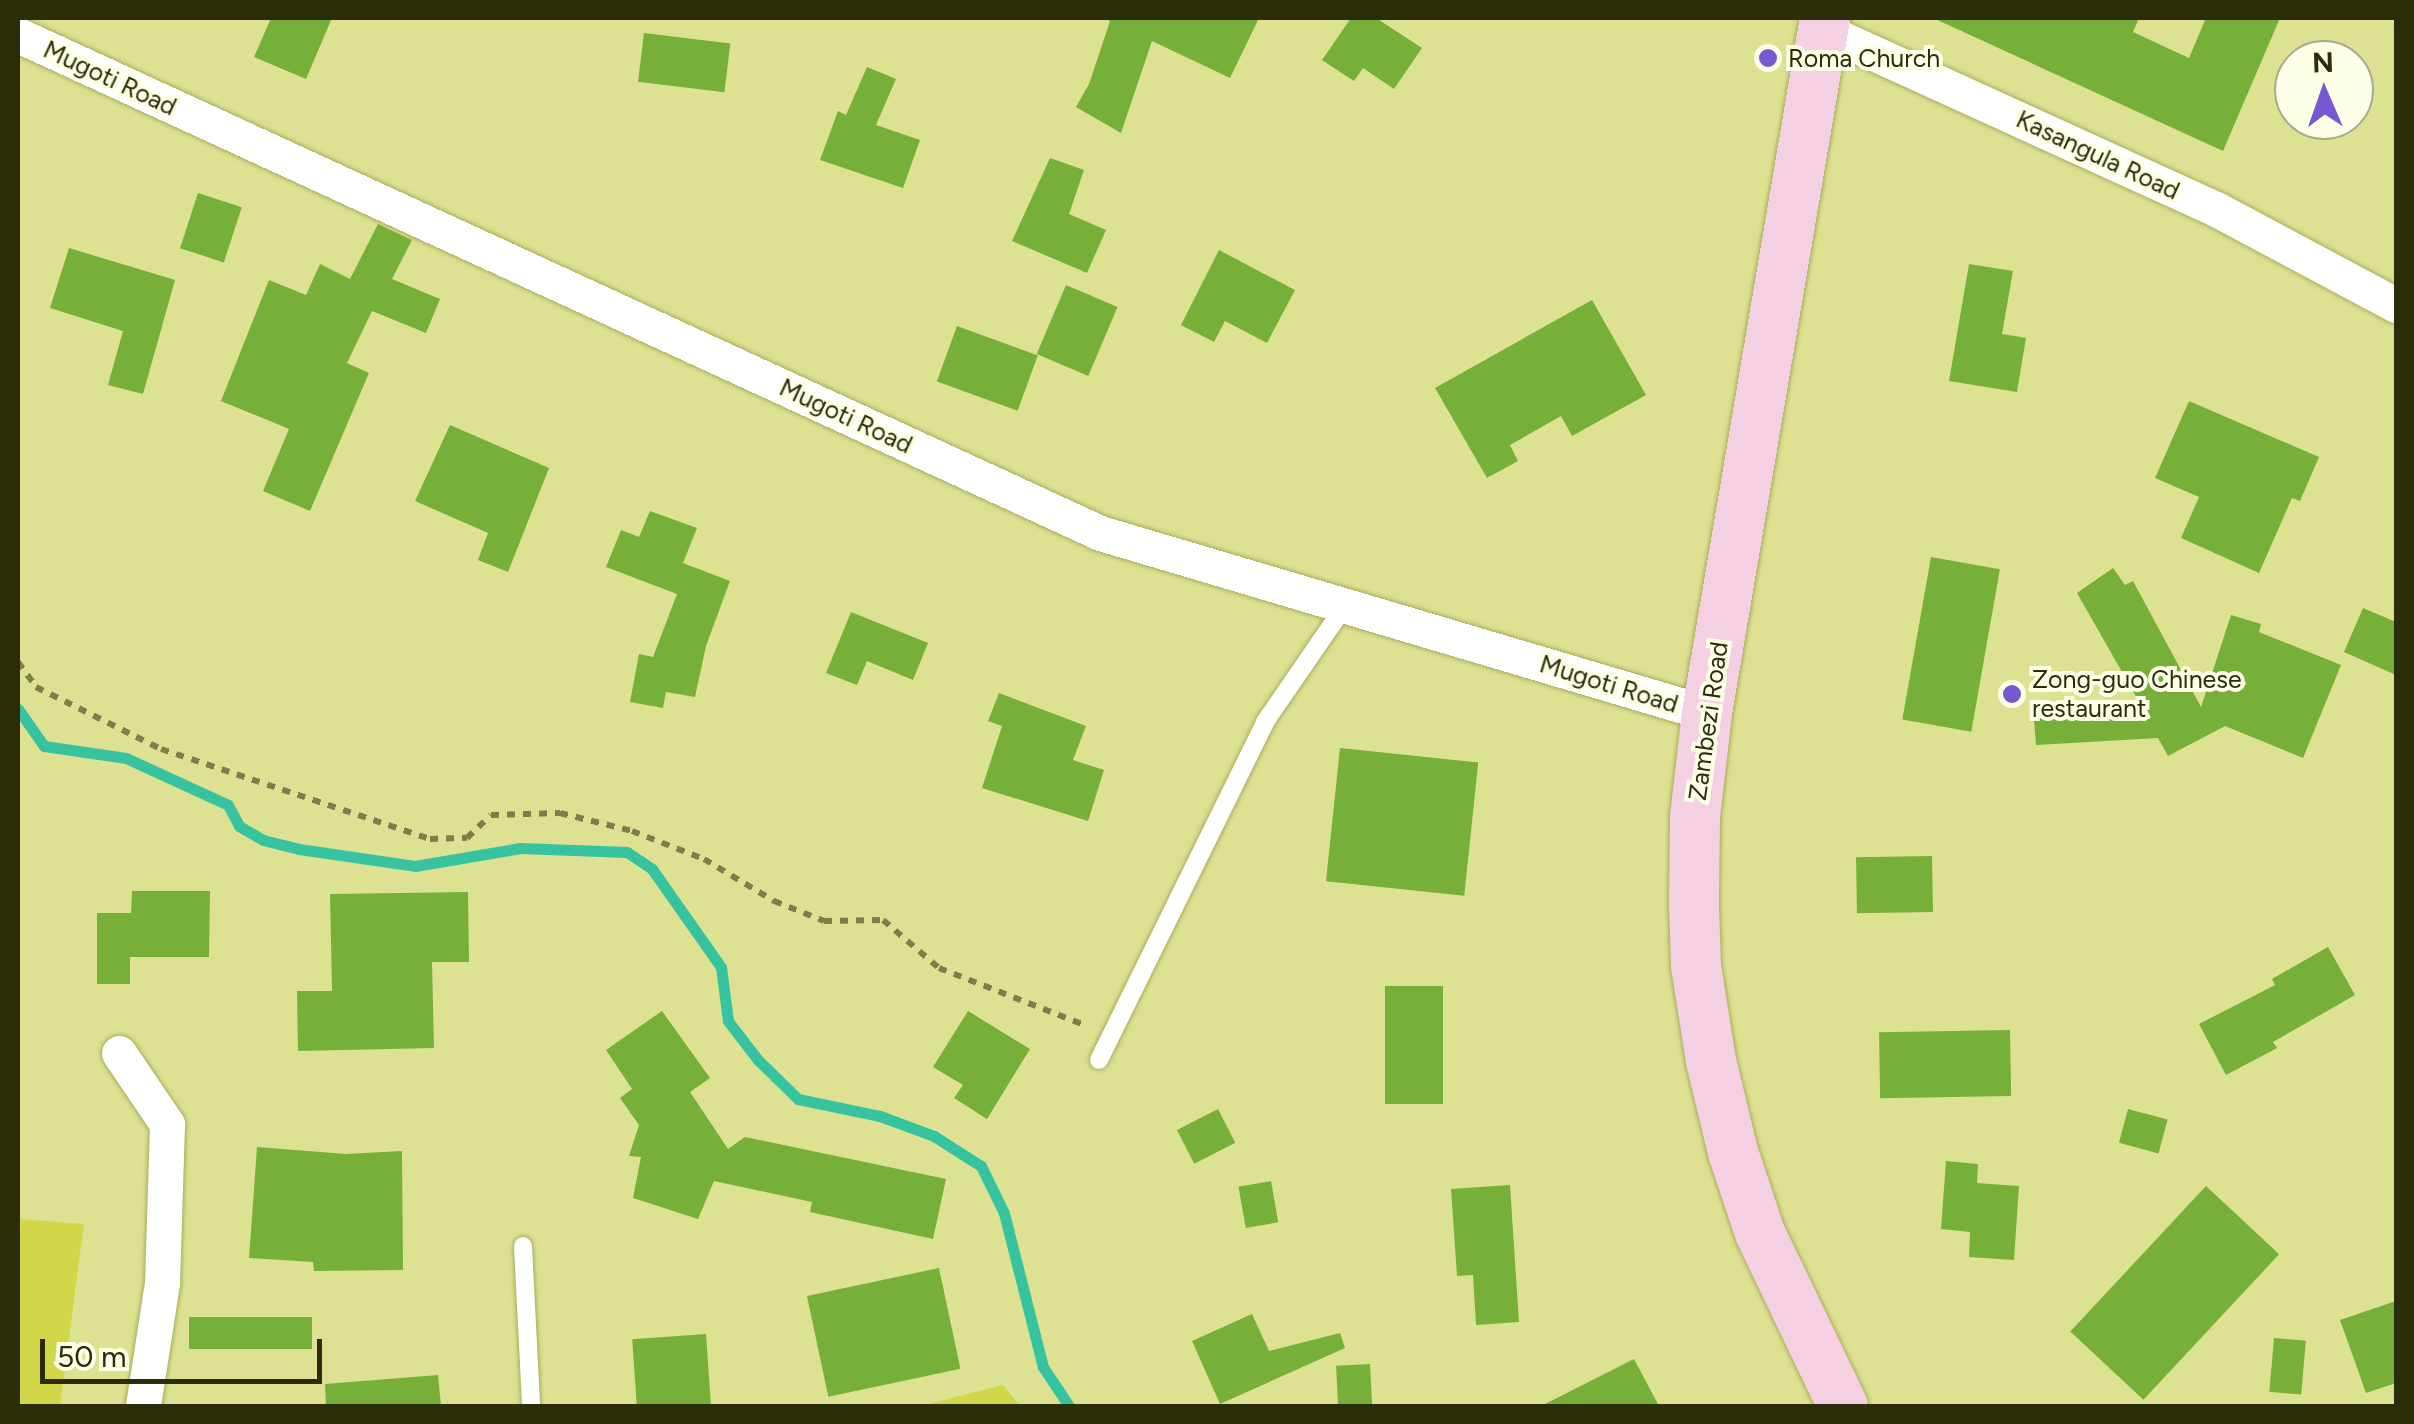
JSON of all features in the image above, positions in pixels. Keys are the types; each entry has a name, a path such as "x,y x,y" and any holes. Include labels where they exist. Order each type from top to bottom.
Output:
{"main road":[{"name":"Zambezi Road","path":"1814,22 1707,713 1696,817 1694,905 1696,966 1710,1061 1732,1152 1760,1233 1843,1406"}],"street":[{"name":"Kasangula Road","path":"1814,22 2216,210 2396,305"},
{"name":"Mugoti Road","path":"18,35 1100,532 1707,713"},
{"path":"119,1053 167,1124 162,1283 143,1406"}],"lane":[{"path":"1099,1060 1265,722 1346,604"},
{"path":"524,1246 531,1406"}],"path":[{"path":"18,662 36,687 161,749 430,839 468,838 492,816 508,815 560,813 632,831 704,858 774,901 824,921 884,920 939,968 1111,1036"}],"shaded area":[{"path":"18,1219 84,1224 60,1406 18,1406"},
{"path":"1003,1385 1020,1406 920,1406"}],"building":[{"path":"271,18 332,18 306,79 254,57"},
{"path":"1104,18 1259,18 1230,78 1152,41 1121,133 1076,107 1089,84 1110,21"},
{"path":"1351,18 1376,18 1422,48 1394,89 1363,68 1354,81 1322,60"},
{"path":"1933,18 2139,18 2133,32 2189,58 2206,18 2280,18 2223,151"},
{"path":"644,33 730,44 724,92 638,82"},
{"path":"867,67 896,79 876,125 920,140 903,188 820,160 838,111 846,115"},
{"path":"1050,158 1084,170 1069,214 1106,230 1087,273 1012,241"},
{"path":"198,193 242,207 224,262 180,248"},
{"path":"378,224 412,240 392,279 440,299 426,333 372,311 347,363 369,373 310,511 263,491 289,429 221,401 269,280 306,295 320,264 350,279"},
{"path":"69,248 175,280 143,394 108,385 123,331 50,308"},
{"path":"1219,250 1295,290 1267,343 1225,321 1214,342 1181,325"},
{"path":"1969,264 2013,271 2002,334 2026,338 2017,392 1949,381"},
{"path":"1066,285 1118,307 1088,376 1037,354"},
{"path":"1592,300 1646,395 1572,436 1561,416 1510,445 1518,461 1487,478 1435,388"},
{"path":"957,326 1038,355 1018,411 937,381"},
{"path":"2189,401 2319,457 2300,501 2292,498 2259,573 2181,538 2199,497 2155,478"},
{"path":"450,425 549,468 508,572 478,560 488,533 415,501"},
{"path":"650,511 697,528 683,563 730,581 706,646 695,697 666,692 663,708 630,702 639,654 653,657 677,594 606,567 621,530 639,537"},
{"path":"1931,557 2000,569 1971,732 1902,719"},
{"path":"2113,568 2125,585 2133,581 2201,707 2231,615 2261,624 2259,632 2341,665 2303,758 2225,726 2168,756 2158,738 2036,745 2033,707 2138,700 2077,593"},
{"path":"2363,608 2396,622 2396,675 2344,652"},
{"path":"851,612 928,643 913,680 867,661 857,685 826,673"},
{"path":"999,693 1086,726 1073,760 1104,770 1088,821 982,788 1002,726 988,721"},
{"path":"1340,748 1478,763 1464,896 1326,881"},
{"path":"1932,856 1933,912 1857,913 1856,857"},
{"path":"132,891 210,891 209,957 130,957 130,984 97,984 97,913 131,913"},
{"path":"468,892 469,962 432,962 434,1048 298,1051 297,991 332,991 330,894"},
{"path":"2328,947 2355,995 2273,1042 2277,1048 2226,1075 2199,1024 2275,985 2272,979"},
{"path":"1385,986 1443,986 1443,1104 1385,1104"},
{"path":"662,1011 710,1078 690,1092 728,1149 745,1137 946,1179 933,1239 810,1212 812,1202 714,1181 698,1219 633,1198 641,1157 629,1156 639,1125 620,1098 632,1089 606,1050"},
{"path":"968,1011 1030,1049 987,1119 954,1098 963,1085 933,1067"},
{"path":"2010,1030 2011,1096 1880,1098 1879,1032"},
{"path":"1218,1109 1235,1143 1194,1164 1177,1130"},
{"path":"2128,1109 2168,1120 2159,1153 2119,1143"},
{"path":"257,1147 346,1154 402,1151 403,1270 314,1271 313,1262 249,1258"},
{"path":"1946,1161 1978,1164 1977,1183 2019,1186 2014,1260 1969,1257 1970,1232 1941,1229"},
{"path":"1271,1181 1278,1222 1246,1228 1239,1187"},
{"path":"1510,1185 1519,1322 1476,1325 1473,1275 1457,1276 1451,1189"},
{"path":"2206,1186 2279,1254 2143,1400 2070,1332"},
{"path":"939,1268 960,1369 828,1397 807,1296"},
{"path":"2396,1301 2396,1383 2366,1393 2340,1320"},
{"path":"1252,1314 1269,1351 1340,1333 1345,1348 1220,1404 1192,1341"},
{"path":"189,1317 312,1317 312,1349 189,1349"},
{"path":"706,1334 711,1406 637,1406 632,1339"},
{"path":"2274,1338 2306,1341 2301,1395 2269,1392"},
{"path":"1634,1359 1659,1406 1541,1406"},
{"path":"1370,1364 1372,1406 1338,1406 1336,1366"},
{"path":"438,1375 441,1406 326,1406 325,1384"}],"waterway":[{"path":"18,709 44,746 126,758 228,805 239,826 263,840 299,849 415,866 520,848 627,852 652,869 721,967 728,1021 758,1060 798,1099 880,1116 934,1136 981,1166 1004,1213 1043,1367 1069,1406"}],"place":[{"name":"Roma Church","path":"1768,58"},
{"name":"Zong-guo Chinese restaurant","path":"2012,694"}]}
